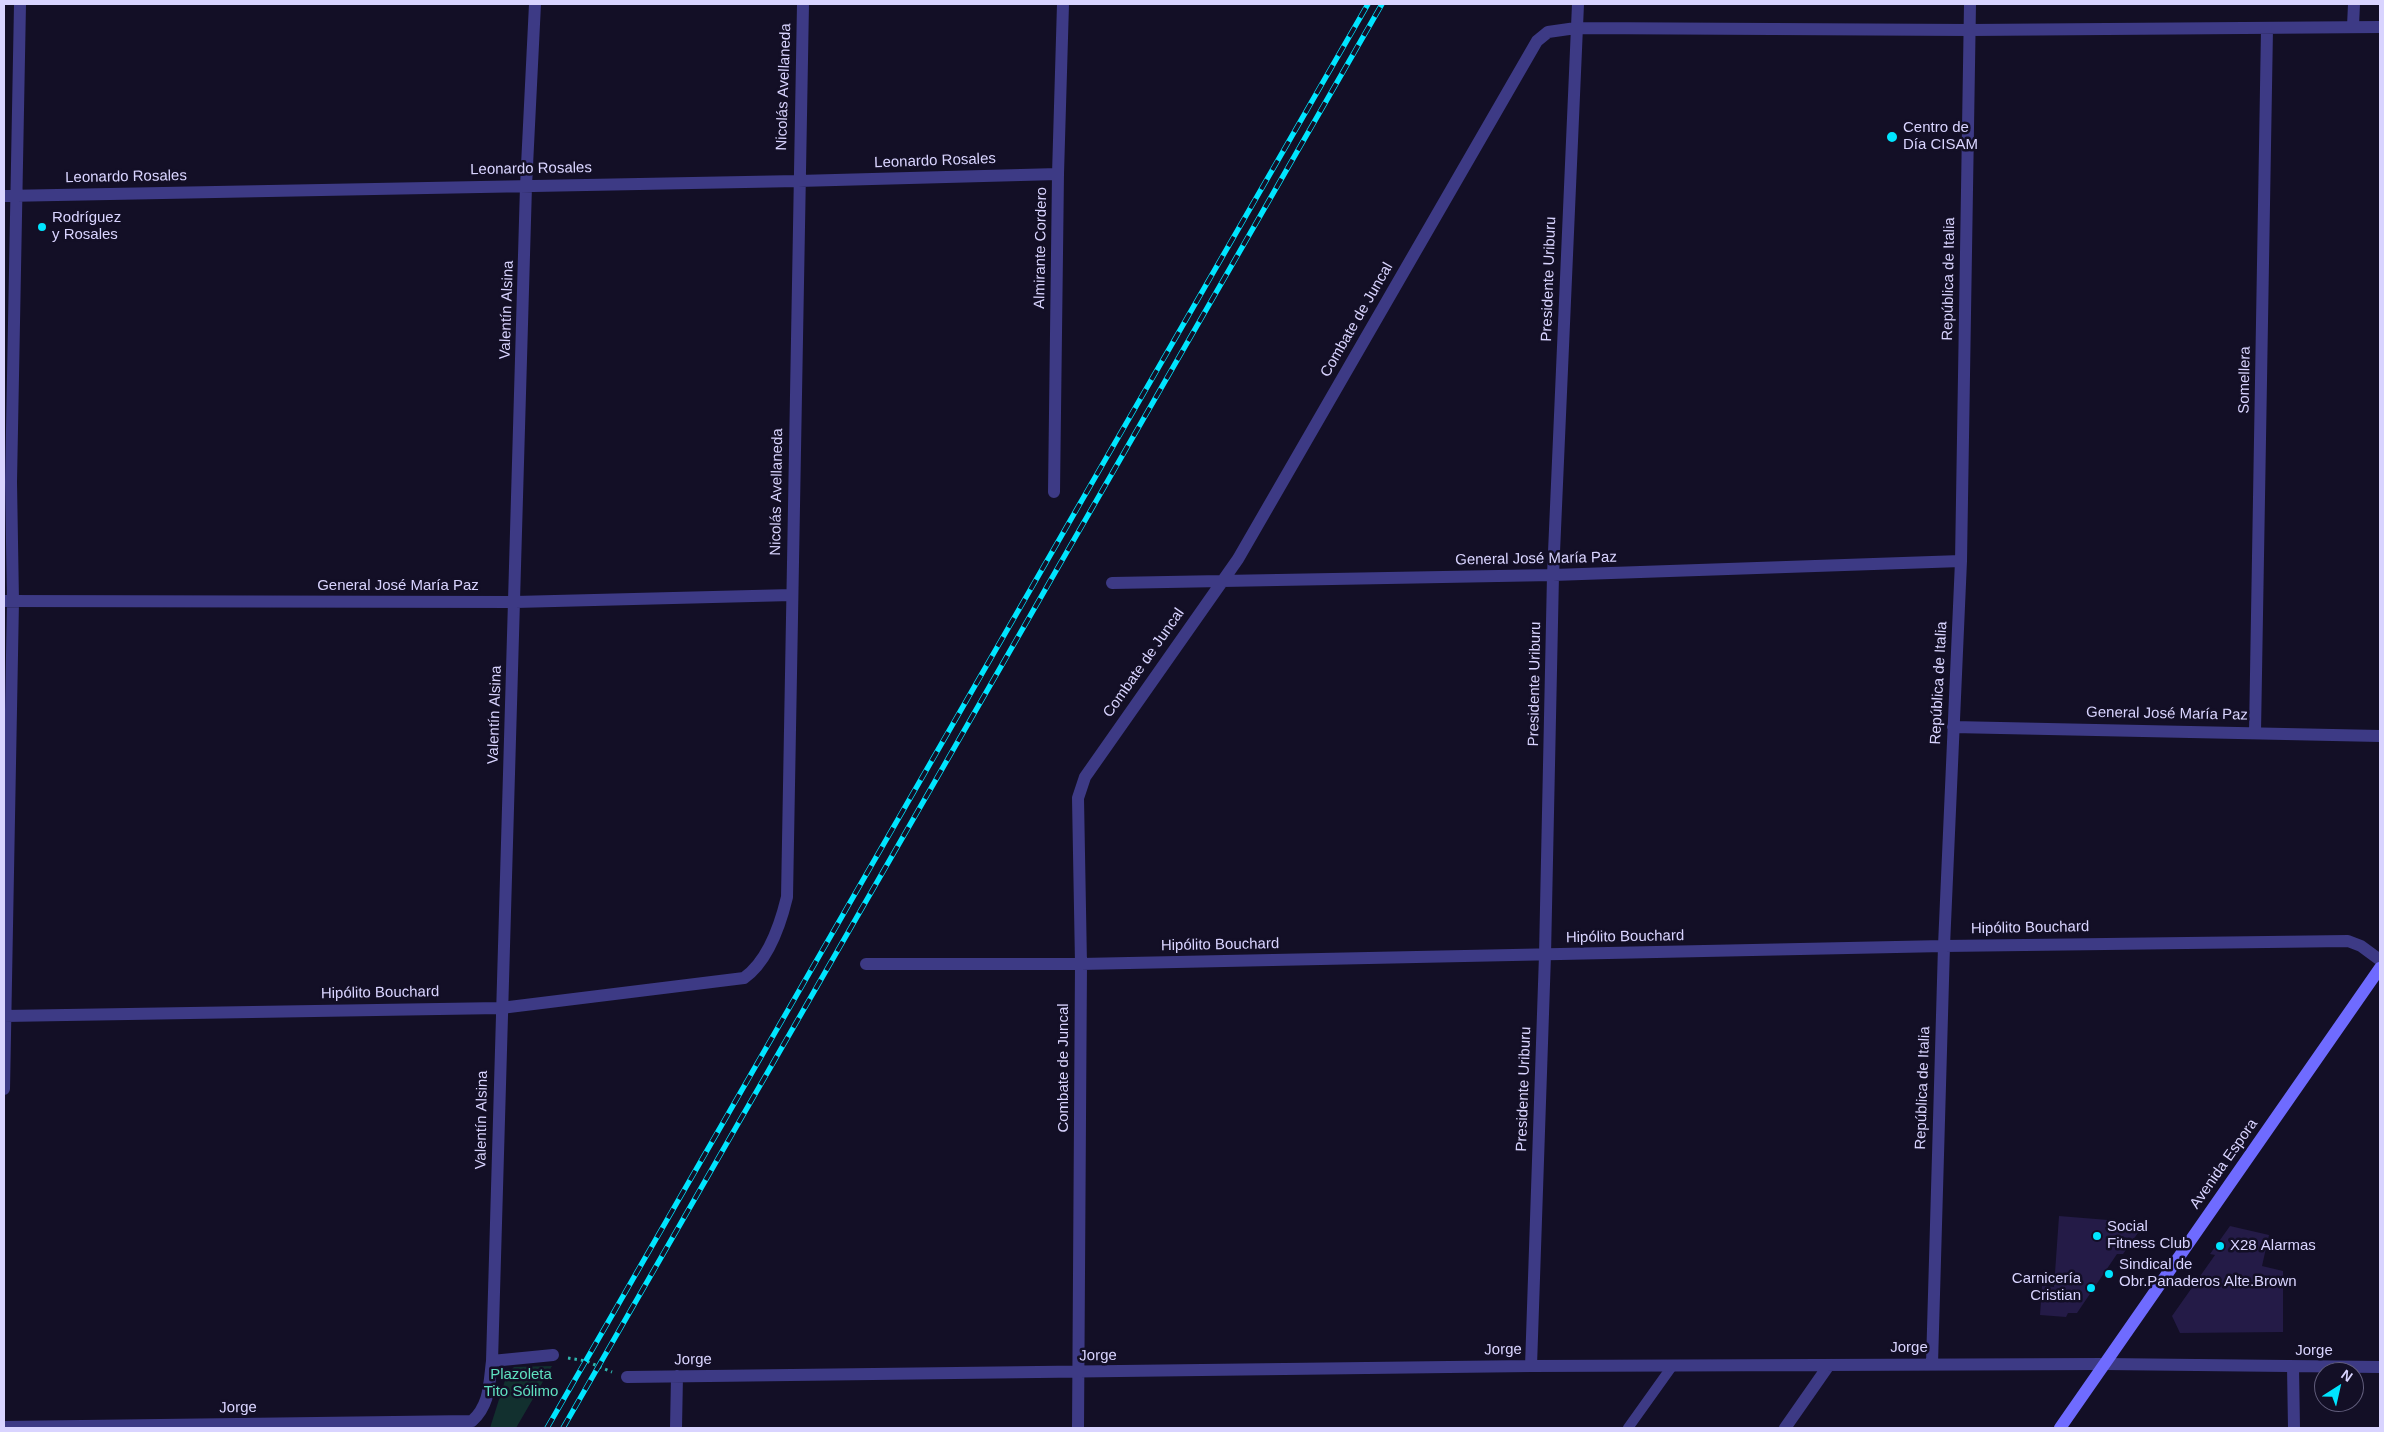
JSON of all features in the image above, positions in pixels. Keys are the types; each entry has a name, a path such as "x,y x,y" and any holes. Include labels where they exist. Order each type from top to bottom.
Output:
{"main road":[{"name":"Avenida Espora","path":"2060,1428 2380,968"}],"street":[{"path":"4,1089 8,482 18,196 20,4"},
{"name":"Valentín Alsina","path":"472,1425 487,1402 492,1361 526,186 535,4"},
{"name":"Nicolás Avellaneda","path":"752,972 762,960 782,917 787,897 798,181 803,4"},
{"name":"Almirante Cordero","path":"1054,492 1058,174 1063,4"},
{"name":"Presidente Uriburu","path":"1531,1366 1545,955 1553,575 1578,4"},
{"name":"República de Italia","path":"1932,1364 1944,946 1961,561 1970,4"},
{"path":"2353,26 2354,4"},
{"path":"1576,28 1970,30 2380,27"},
{"name":"Combate de Juncal","path":"1078,1428 1081,964 1078,798 1080,787 1085,777 1238,559 1537,41 1548,32 1576,28"},
{"name":"Somellera","path":"2255,732 2267,29"},
{"name":"Leonardo Rosales","path":"4,196 798,181 1058,174"},
{"name":"General José María Paz","path":"1112,583 1553,575 1961,561"},
{"name":"General José María Paz","path":"8,601 515,602 792,596"},
{"name":"General José María Paz","path":"1953,727 2380,736"},
{"name":"Hipólito Bouchard","path":"866,964 1081,964 1944,946 2348,941 2361,946 2380,960"},
{"name":"Hipólito Bouchard","path":"5,1016 501,1008 744,978 752,972"},
{"path":"492,1361 553,1355"},
{"path":"1785,1428 1829,1364"},
{"name":"Jorge","path":"627,1377 1829,1364 2380,1367"},
{"path":"2293,1367 2294,1428"},
{"path":"676,1428 677,1376"},
{"name":"Jorge","path":"4,1427 472,1425"}],"lane":[{"path":"1628,1428 1673,1365"}],"path":[{"path":"553,1355 586,1361 627,1377"}],"green space":[{"name":"Plazoleta Tito Sólimo","path":"552,1366 516,1428 490,1428 507,1374 514,1367"}],"building":[{"path":"2059,1216 2145,1223 2123,1254 2117,1254 2077,1313 2068,1313 2066,1317 2040,1315 2042,1286 2054,1287"},
{"path":"2230,1226 2269,1235 2262,1266 2283,1271 2283,1332 2180,1333 2172,1316 2215,1255 2210,1254"}],"railway":[{"path":"547,1428 1368,4"},
{"path":"563,1428 1382,4"}],"place":[{"name":"Centro de Día CISAM","path":"1892,137"},
{"name":"Rodríguez y Rosales","path":"42,227"},
{"name":"Social Fitness Club","path":"2097,1236"},
{"name":"X28 Alarmas","path":"2220,1246"},
{"name":"Sindical de Obr.Panaderos Alte.Brown","path":"2109,1274"},
{"name":"Carnicería Cristian","path":"2091,1288"}]}
